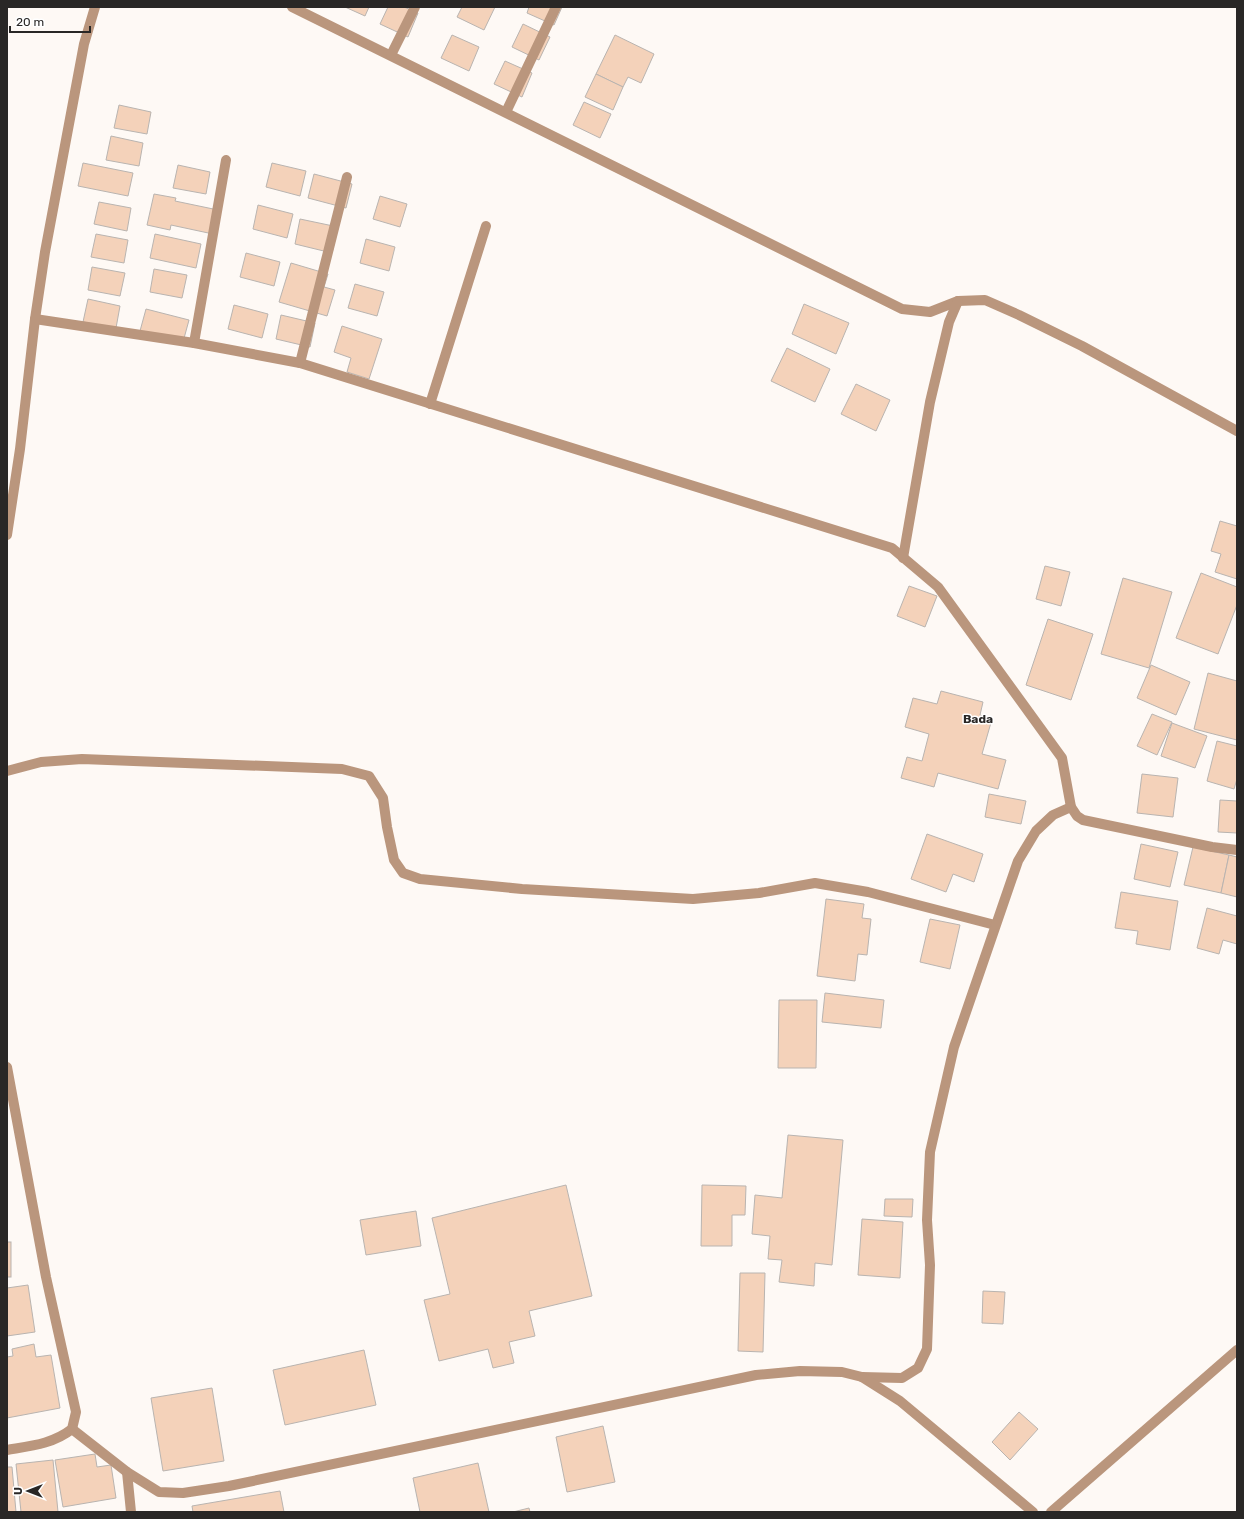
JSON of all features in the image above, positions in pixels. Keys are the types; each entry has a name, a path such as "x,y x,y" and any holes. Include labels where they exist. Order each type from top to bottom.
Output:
{"street":[{"path":"7,535 20,449 35,319 45,252 84,44 95,7"},
{"path":"292,7 902,309 930,312 958,301 985,300 1019,314 1082,346 1237,431"},
{"path":"391,55 415,7"},
{"path":"506,112 556,7"},
{"path":"194,343 226,160"},
{"path":"300,363 346,177"},
{"path":"430,404 486,226"},
{"path":"903,558 930,402 949,322 958,301"},
{"path":"35,319 194,343 300,363 892,548 938,587 1062,758 1071,807 1077,816 1083,820 1212,847 1237,850"},
{"path":"7,771 41,762 82,759 342,769 369,776 383,798 394,860 403,873 420,879 522,890 693,899 760,893 815,883 868,892 995,926"},
{"path":"72,1429 127,1472 159,1492 184,1493 236,1485 756,1375 807,1371 842,1372 862,1377 902,1378 918,1368 927,1349 930,1265 927,1220 930,1152 954,1047 1018,861 1036,831 1053,815 1071,807"},
{"path":"7,1067 46,1277 74,1396 76,1412 72,1429 62,1437 50,1442 7,1450"},
{"path":"1051,1512 1237,1350"},
{"path":"862,1377 900,1401 1033,1512"},
{"path":"127,1472 131,1512"}],"building":[{"path":"345,7 369,7 365,16"},
{"path":"388,7 404,7 418,13 408,37 380,24"},
{"path":"462,7 495,7 484,30 457,17"},
{"path":"529,7 562,7 554,25 527,13"},
{"path":"523,24 550,37 539,60 512,47"},
{"path":"452,35 479,47 469,71 441,58"},
{"path":"615,35 654,54 641,83 628,77 623,87 596,74"},
{"path":"505,61 532,73 522,97 494,84"},
{"path":"596,74 623,87 613,110 585,97"},
{"path":"584,102 611,114 600,138 573,125"},
{"path":"119,105 151,112 147,134 114,128"},
{"path":"111,136 143,143 139,166 106,160"},
{"path":"83,163 133,173 128,196 78,186"},
{"path":"272,163 306,171 300,196 266,187"},
{"path":"178,165 210,172 206,194 173,188"},
{"path":"314,174 352,184 346,208 308,198"},
{"path":"154,194 176,198 175,201 218,210 213,234 171,225 170,230 147,225"},
{"path":"380,196 407,204 400,227 373,219"},
{"path":"99,202 131,208 127,231 94,224"},
{"path":"258,205 293,214 287,238 253,229"},
{"path":"300,219 338,227 332,253 295,244"},
{"path":"96,234 128,240 124,263 91,257"},
{"path":"155,234 201,244 196,268 150,258"},
{"path":"366,239 395,247 389,271 360,263"},
{"path":"246,253 280,262 274,286 240,277"},
{"path":"291,263 328,274 324,287 335,290 327,316 279,302"},
{"path":"92,267 125,273 120,296 88,290"},
{"path":"154,269 187,275 182,298 150,292"},
{"path":"355,284 384,292 377,316 348,308"},
{"path":"88,299 120,306 116,328 83,322"},
{"path":"804,304 849,323 836,354 792,334"},
{"path":"234,305 268,314 262,338 228,329"},
{"path":"146,309 189,320 183,342 140,331"},
{"path":"281,315 315,323 310,347 276,339"},
{"path":"342,326 382,339 369,379 347,372 351,358 334,352"},
{"path":"787,348 830,369 815,402 771,381"},
{"path":"856,384 890,400 876,431 841,414"},
{"path":"1220,521 1237,526 1237,579 1215,572 1221,554 1211,551"},
{"path":"1045,566 1070,572 1061,606 1036,599"},
{"path":"1201,573 1237,587 1237,605 1218,654 1176,638"},
{"path":"1123,578 1172,592 1149,668 1101,654"},
{"path":"909,586 937,596 925,627 897,616"},
{"path":"1048,619 1093,634 1071,700 1026,685"},
{"path":"1151,665 1190,682 1176,715 1137,698"},
{"path":"1208,673 1237,681 1237,740 1194,729"},
{"path":"941,691 983,702 980,715 992,719 982,754 1006,760 998,789 938,773 934,787 901,778 907,757 922,761 929,734 905,727 913,698 937,704"},
{"path":"1152,714 1172,722 1157,755 1137,746"},
{"path":"1172,723 1207,736 1195,768 1161,756"},
{"path":"1217,741 1237,746 1237,779 1234,789 1207,781"},
{"path":"1142,774 1178,778 1173,817 1137,813"},
{"path":"989,794 1026,801 1021,824 985,817"},
{"path":"1220,800 1237,801 1237,833 1218,832"},
{"path":"927,834 983,854 974,882 953,874 946,892 911,879"},
{"path":"1141,844 1178,852 1170,887 1134,879"},
{"path":"1193,847 1229,855 1221,893 1184,885"},
{"path":"1229,855 1237,857 1237,897 1221,893"},
{"path":"1121,892 1178,901 1170,950 1136,944 1138,931 1115,928"},
{"path":"826,899 864,904 862,918 871,919 867,955 858,954 855,981 817,976"},
{"path":"1207,908 1237,916 1237,944 1223,940 1219,954 1197,948"},
{"path":"930,919 960,925 950,969 920,962"},
{"path":"825,993 884,1000 881,1028 822,1022"},
{"path":"779,1000 817,1000 816,1068 778,1068"},
{"path":"788,1135 843,1140 832,1265 815,1263 814,1286 779,1282 782,1260 768,1259 770,1236 752,1234 755,1195 782,1198"},
{"path":"566,1185 592,1296 529,1311 535,1336 509,1342 514,1363 493,1368 488,1349 439,1361 424,1300 450,1294 432,1218"},
{"path":"702,1185 746,1186 745,1215 732,1215 732,1246 701,1246"},
{"path":"885,1199 913,1199 912,1217 884,1216"},
{"path":"416,1211 421,1246 366,1255 360,1220"},
{"path":"862,1219 903,1222 900,1278 858,1275"},
{"path":"7,1242 11,1242 11,1277 7,1277"},
{"path":"740,1273 765,1273 763,1352 738,1351"},
{"path":"28,1285 35,1332 7,1336 7,1288"},
{"path":"983,1291 1005,1292 1003,1324 982,1323"},
{"path":"34,1344 36,1357 51,1355 60,1408 7,1418 7,1357 13,1356 12,1349"},
{"path":"364,1350 376,1405 285,1425 273,1370"},
{"path":"212,1388 224,1461 163,1471 151,1398"},
{"path":"1019,1412 1038,1429 1010,1460 992,1442"},
{"path":"603,1426 615,1482 567,1492 556,1437"},
{"path":"95,1454 97,1467 111,1465 116,1498 63,1507 55,1460"},
{"path":"53,1460 58,1512 21,1512 16,1464"},
{"path":"478,1463 489,1512 420,1512 413,1478"},
{"path":"7,1467 12,1467 16,1512 7,1512"},
{"path":"280,1491 284,1512 193,1512 192,1506"},
{"path":"529,1508 530,1512 513,1512"}],"district":[{"name":"Bada","path":"978,719"}]}
